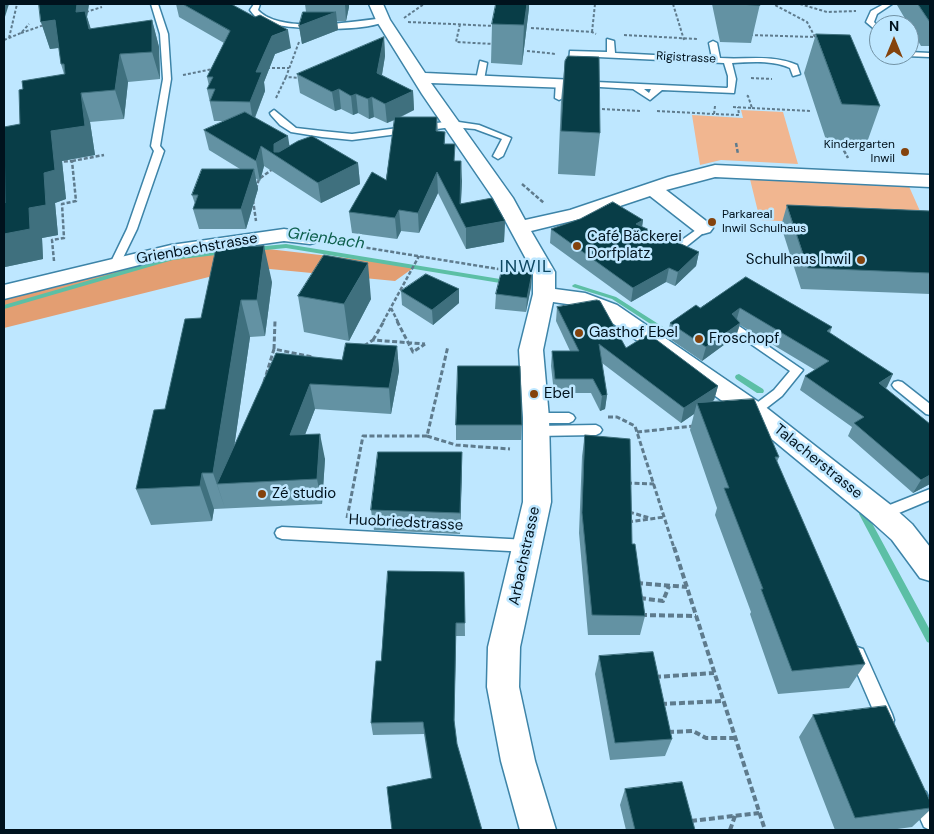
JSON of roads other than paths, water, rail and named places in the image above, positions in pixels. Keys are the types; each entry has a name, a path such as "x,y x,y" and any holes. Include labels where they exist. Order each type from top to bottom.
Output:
{"street":[{"path":"376,4 383,20 503,198 520,227 543,279"},
{"path":"421,78 480,80 563,88"},
{"path":"520,227 550,222 578,214 715,171 930,181"},
{"path":"653,189 703,228"},
{"name":"Grienbachstrasse","path":"4,292 171,251 284,235 310,238"},
{"name":"Talacherstrasse","path":"543,279 609,310 760,416 882,514 902,532 930,569"},
{"name":"Arbachstrasse","path":"538,830 518,761 503,687 504,647 537,502 536,425 531,350 543,279"}],"lane":[{"path":"115,264 132,230 159,151 155,146 167,79 164,34 154,4"},
{"path":"257,4 254,10 262,19 305,27 344,26 383,20"},
{"path":"873,15 886,5"},
{"path":"610,41 611,55"},
{"path":"713,43 716,59"},
{"name":"Rigistrasse","path":"573,53 716,59 728,61 733,73 731,91 661,87 650,98 635,86 563,88 573,53"},
{"path":"728,61 784,62 794,67 796,74"},
{"path":"480,80 483,63"},
{"path":"274,113 283,123 294,130 352,137 452,124 476,127 506,138 498,156"},
{"path":"320,144 334,135"},
{"path":"683,244 703,228"},
{"path":"736,328 797,370 760,416"},
{"path":"898,385 930,411"},
{"path":"536,425 569,418"},
{"path":"536,425 596,430"},
{"path":"882,514 930,494"},
{"name":"Huobriedstrasse","path":"282,533 528,546"},
{"path":"850,638 894,739"},
{"path":"914,784 930,820"}],"waterway":[{"name":"Grienbach","path":"255,249 286,246 500,281"},
{"name":"Grienbach","path":"4,307 173,258 223,253"},
{"name":"Grienbach","path":"575,286 614,298 668,332"},
{"name":"Grienbach","path":"739,377 760,391"},
{"name":"Grienbach","path":"863,514 930,639"}],"place":[{"name":"Kindergarten Inwil","path":"905,152"},
{"name":"Parkareal Inwil Schulhaus","path":"712,222"},
{"name":"Café Bäckerei Dorfplatz","path":"577,246"},
{"name":"Schulhaus Inwil","path":"861,260"},
{"name":"Gasthof Ebel","path":"579,333"},
{"name":"Froschopf","path":"699,339"},
{"name":"Ebel","path":"534,394"},
{"name":"Zé studio","path":"262,494"}],"district":[{"name":"INWIL","path":"526,267"}]}
